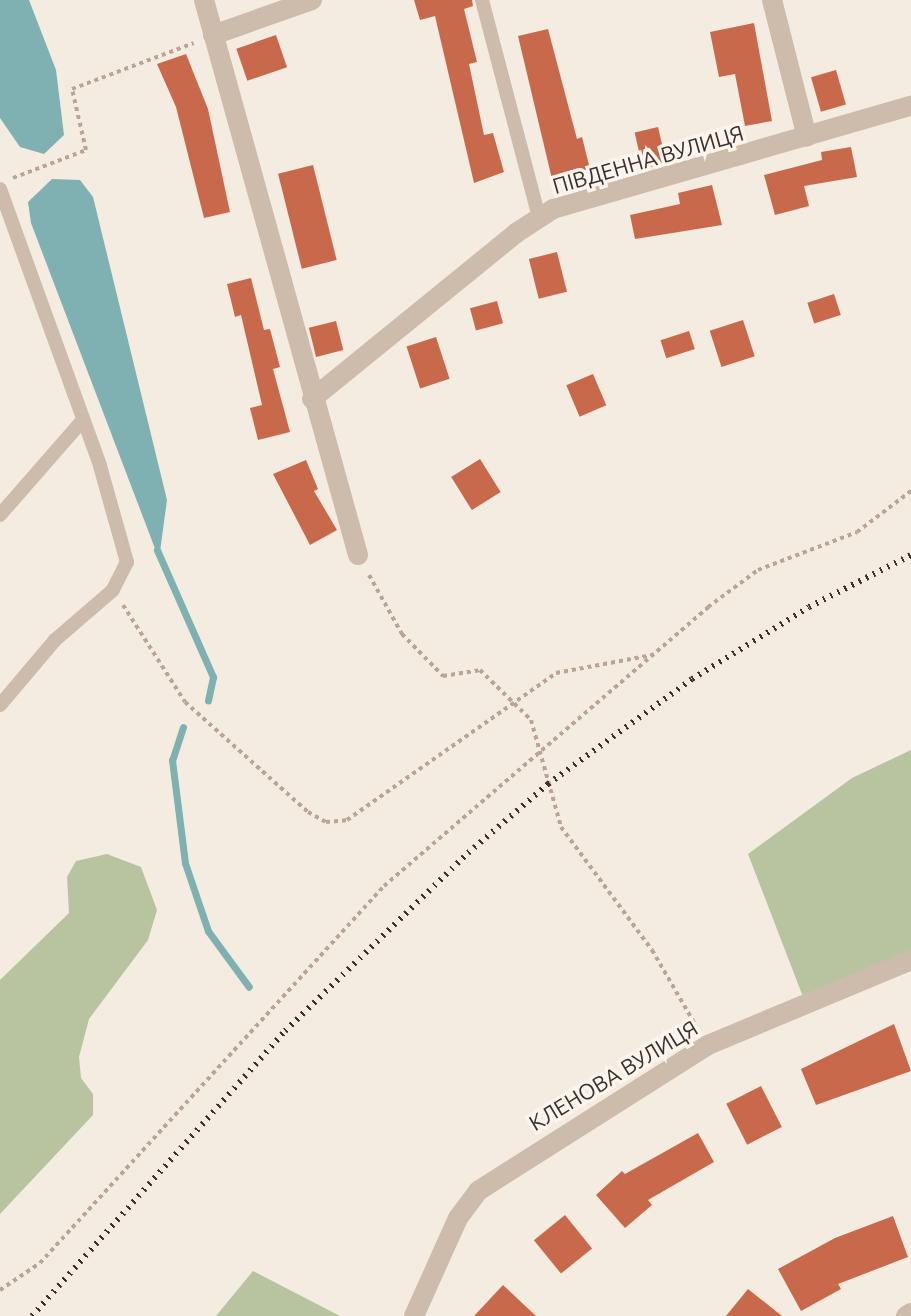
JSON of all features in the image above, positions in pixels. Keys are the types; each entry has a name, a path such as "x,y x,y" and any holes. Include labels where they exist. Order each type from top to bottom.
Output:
{"street":[{"path":"204,0 312,399 358,555"},
{"path":"213,35 312,0"},
{"path":"772,0 807,137"},
{"name":"ПІВДЕННА ВУЛИЦЯ","path":"312,399 553,209 911,106"},
{"name":"КЛЕНОВА ВУЛИЦЯ","path":"414,1316 458,1218 478,1191 708,1045 911,960"},
{"path":"906,1316 911,1313"}],"lane":[{"path":"482,0 539,218"},
{"path":"0,189 83,420 127,562 113,590 55,640 0,705"},
{"path":"0,515 83,420"}],"path":[{"path":"0,183 86,150 72,89 213,35"},
{"path":"0,1290 40,1263 384,886 758,570 857,532 911,491"},
{"path":"358,555 402,634 443,676 480,670 531,720 561,827 652,950 708,1045"},
{"path":"113,590 185,702 308,812 326,822 347,820 556,673 654,655"}],"green space":[{"path":"911,750 911,960 805,1002 748,854 852,778"},
{"path":"107,854 141,867 157,910 148,940 89,1019 79,1057 81,1078 93,1094 93,1115 0,1214 0,980 69,913 67,877 76,861"},
{"path":"253,1271 340,1316 216,1316"}],"water":[{"path":"0,0 29,0 56,70 64,135 44,154 20,147 0,118"},
{"path":"52,179 80,180 93,197 167,500 159,559 31,223 28,202"}],"building":[{"path":"414,0 472,0 473,6 464,9 477,62 469,64 484,135 493,133 504,172 474,183 435,16 420,20"},
{"path":"754,23 772,121 745,126 735,74 719,77 710,32"},
{"path":"548,29 577,139 582,137 590,169 552,179 518,36"},
{"path":"276,35 287,67 247,81 236,49"},
{"path":"186,54 208,109 230,212 204,218 176,107 157,64"},
{"path":"836,70 846,105 821,112 811,77"},
{"path":"658,127 666,163 643,168 635,132"},
{"path":"851,147 857,177 804,186 809,206 775,215 764,175 822,160 821,152"},
{"path":"313,165 337,260 302,269 278,174"},
{"path":"712,185 722,225 635,239 630,215 680,204 678,193"},
{"path":"557,252 567,292 539,299 529,259"},
{"path":"251,278 264,330 270,329 280,367 273,369 290,432 258,440 250,408 262,405 241,315 235,317 227,284"},
{"path":"834,294 841,315 814,324 807,303"},
{"path":"497,301 503,323 476,330 470,308"},
{"path":"743,320 755,356 721,367 710,331"},
{"path":"336,321 343,350 316,357 309,328"},
{"path":"689,331 695,349 666,358 660,340"},
{"path":"436,337 450,379 420,388 407,347"},
{"path":"593,374 606,405 580,417 566,385"},
{"path":"480,459 501,492 472,510 451,477"},
{"path":"306,460 318,489 314,491 337,530 310,545 273,474"},
{"path":"894,1024 911,1071 816,1105 801,1069"},
{"path":"761,1086 782,1127 747,1145 726,1104"},
{"path":"698,1133 714,1162 648,1200 652,1205 625,1228 596,1195 622,1171 625,1174"},
{"path":"565,1215 592,1248 561,1274 534,1240"},
{"path":"893,1216 908,1257 838,1284 841,1289 801,1311 778,1269 835,1238"},
{"path":"503,1285 536,1316 474,1316"},
{"path":"748,1289 782,1316 726,1316"}],"waterway":[{"path":"157,550 213,677 208,700"},
{"path":"183,727 172,760 185,863 208,931 249,987"}],"railway":[{"path":"32,1316 285,1031 468,853 548,784 692,679 809,607 911,555"}]}
